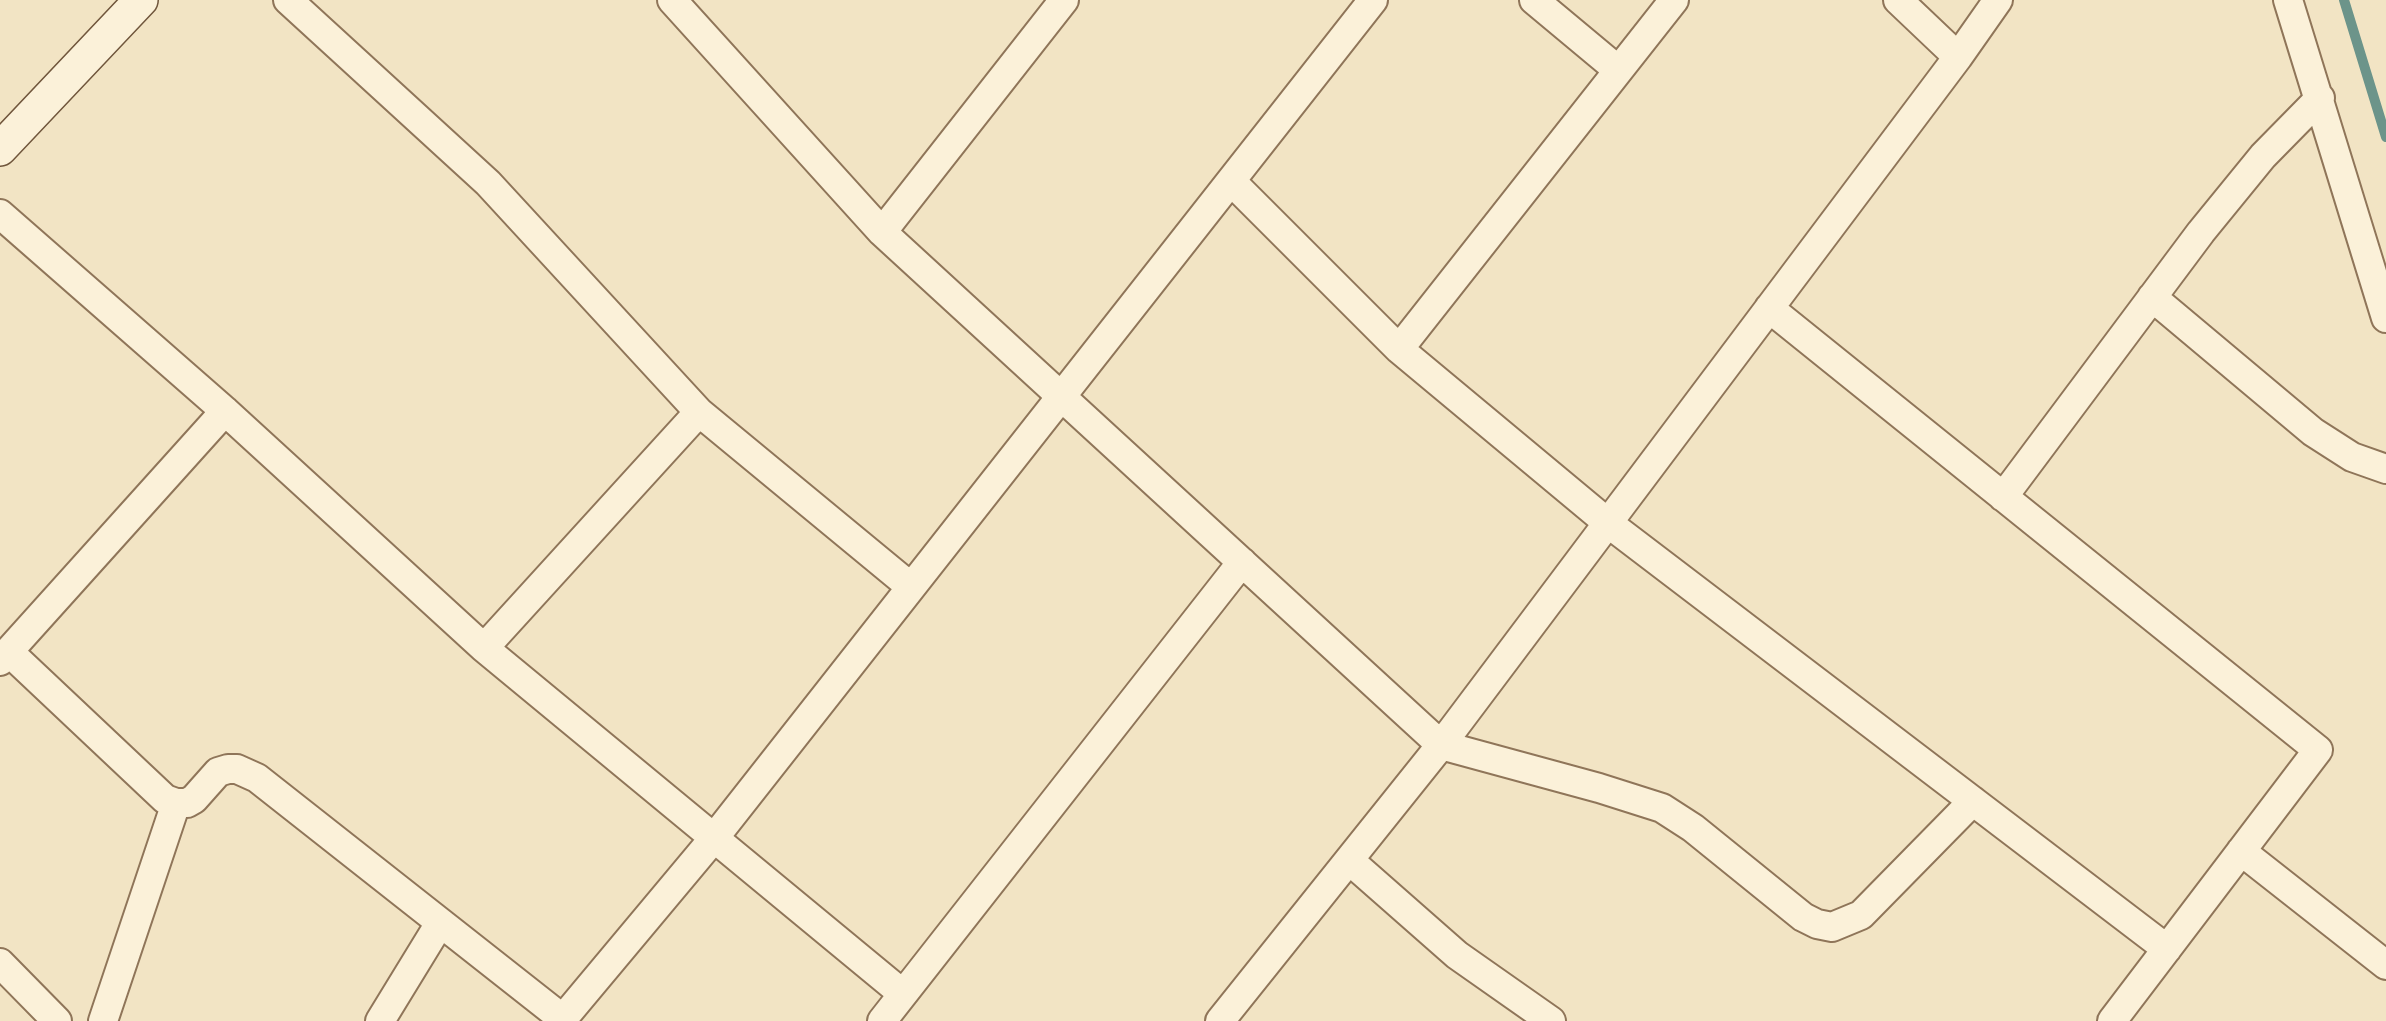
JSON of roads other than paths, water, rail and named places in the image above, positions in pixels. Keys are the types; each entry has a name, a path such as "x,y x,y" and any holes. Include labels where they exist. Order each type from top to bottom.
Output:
{"street":[{"path":"0,149 141,0"},
{"path":"288,0 488,183 699,412 911,587"},
{"path":"672,0 882,232 1441,745 1599,788 1662,808 1693,828 1803,917 1817,924 1832,927 1861,915 1973,801"},
{"path":"225,411 4,657 165,799 176,803 187,803 194,799 218,772 237,769 247,773 562,1020 714,838 1373,0"},
{"path":"1534,0 1618,70"},
{"path":"1399,349 1674,0"},
{"path":"1898,0 1958,57"},
{"path":"1220,1021 1441,745 1958,57 1998,0"},
{"path":"2288,0 2386,318"},
{"path":"882,232 1054,4"},
{"path":"2003,497 2201,232 2263,156 2319,98"},
{"path":"1231,181 1399,349 1608,523 2167,949"},
{"path":"0,214 225,411 484,648 903,994"},
{"path":"2152,297 2313,432 2352,457 2386,469"},
{"path":"1769,308 2318,750 2112,1021"},
{"path":"484,648 699,412"},
{"path":"882,1021 1242,562"},
{"path":"103,1021 176,803"},
{"path":"2241,851 2386,965"},
{"path":"1349,860 1457,955 1551,1021"},
{"path":"380,1021 440,923"},
{"path":"0,963 57,1021"}],"waterway":[{"path":"2344,0 2386,137"}]}
